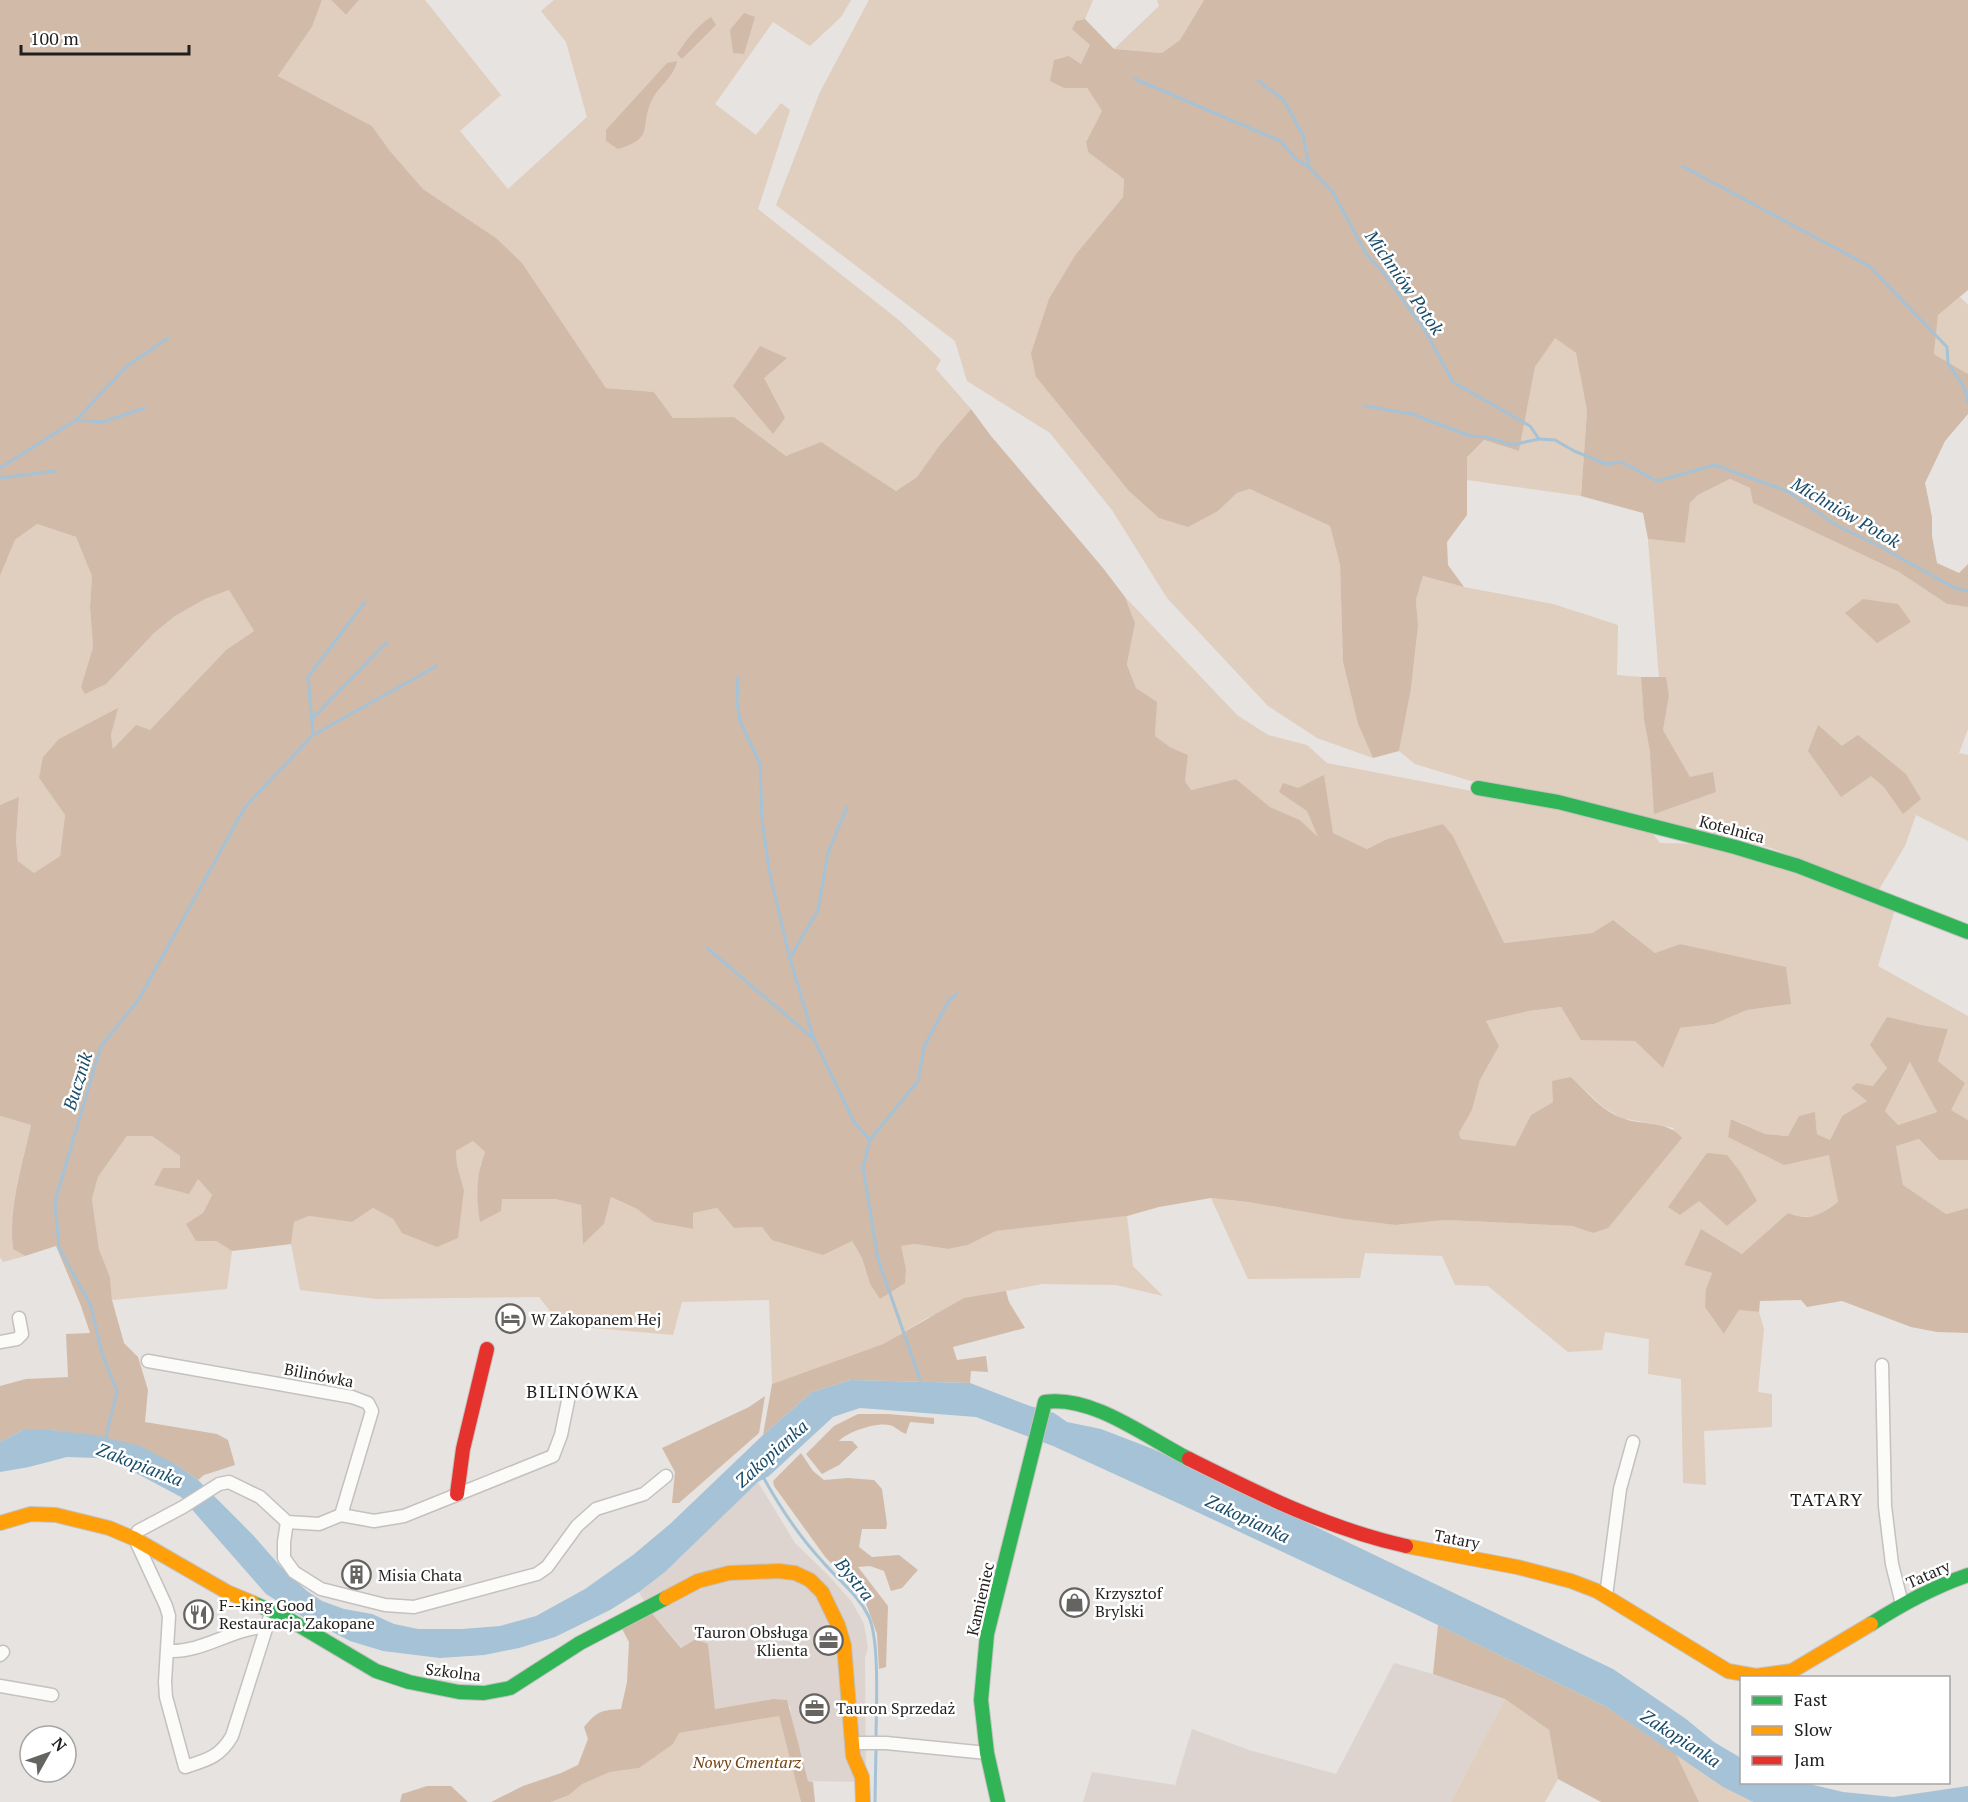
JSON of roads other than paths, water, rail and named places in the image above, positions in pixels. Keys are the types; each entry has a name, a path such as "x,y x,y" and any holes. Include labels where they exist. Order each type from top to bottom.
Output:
{"street":[{"name":"Kotelnica","path":"1478,788 1558,802 1735,846 1798,866 1968,932"},
{"path":"0,1342 17,1339 22,1334 19,1318"},
{"path":"457,1494 463,1449 487,1349"},
{"name":"Bilinówka","path":"148,1361 352,1397 368,1403 372,1411 341,1515"},
{"name":"Tatary","path":"1882,1365 1885,1506 1892,1564 1902,1604"},
{"path":"272,1610 232,1736 217,1756 184,1767 166,1697 169,1616 135,1539 138,1531 183,1507 219,1484 229,1482 260,1497 287,1522 319,1524 341,1515 374,1521 404,1516 553,1456 561,1434 570,1391"},
{"name":"Tatary","path":"1033,1455 1045,1402 1054,1400 1076,1403 1097,1410 1212,1470 1353,1532 1378,1540 1499,1564 1582,1585 1605,1596 1728,1671 1756,1676 1792,1671 1902,1604 1940,1585 1968,1575"},
{"path":"1605,1596 1620,1489 1633,1442"},
{"name":"Kamieniec","path":"998,1802 987,1753 981,1700 987,1634 1033,1455"},
{"path":"287,1522 284,1558 294,1572 321,1589 386,1605 414,1607 537,1574 547,1567 577,1526 596,1509 644,1494 666,1476"},
{"name":"Szkolna","path":"0,1523 32,1514 56,1515 109,1528 135,1539 227,1592 272,1610 376,1671 435,1688 484,1693 510,1688 580,1643 698,1581 729,1573 779,1571 795,1573 810,1580 822,1592 838,1625 844,1645 858,1743 853,1756 862,1777 863,1802"},
{"path":"168,1651 181,1652 226,1639 251,1628 265,1627"},
{"path":"0,1686 52,1695"},
{"path":"858,1743 886,1743 987,1753"}],"water":[{"name":"Zakopianka","path":"851,1380 970,1383 1054,1413 1067,1422 1101,1429 1153,1449 1613,1669 1686,1719 1714,1742 1740,1757 1740,1784 1809,1784 1843,1792 1893,1797 1968,1786 1968,1802 1753,1802 1723,1787 1605,1706 1182,1505 1053,1446 976,1417 860,1408 833,1417 769,1476 758,1482 665,1572 610,1610 555,1637 519,1648 484,1655 440,1658 383,1651 350,1641 303,1617 266,1594 181,1497 119,1464 97,1458 67,1457 0,1472 0,1442 23,1430 50,1430 95,1435 140,1446 177,1465 198,1480 253,1535 281,1567 307,1591 322,1601 344,1609 372,1614 394,1624 418,1629 500,1626 536,1616 585,1589 633,1555 670,1524 763,1435 812,1392"}],"waterway":[{"path":"1135,79 1280,141 1297,160 1309,167"},
{"name":"Michniów Potok","path":"1258,81 1283,99 1303,135 1309,167 1332,191 1367,255 1382,271 1423,327 1453,382 1530,426 1539,439 1555,440 1574,451 1606,464 1621,462 1657,481 1715,465 1789,492 1836,525 1953,587 1968,591"},
{"path":"1682,166 1869,266 1947,347 1948,363 1964,387 1968,402"},
{"path":"0,468 76,420 127,366 168,338"},
{"path":"1365,406 1412,414 1470,436 1486,437 1512,445 1539,439"},
{"path":"77,420 103,422 144,408"},
{"path":"0,478 55,471"},
{"path":"313,735 308,677 365,602"},
{"path":"313,718 387,642"},
{"name":"Bucznik","path":"105,1441 117,1391 102,1354 91,1306 59,1248 55,1201 101,1046 139,999 245,807 313,735 437,666"},
{"path":"738,677 737,704 740,721 760,764 762,819 769,870 790,959 814,1039"},
{"path":"790,958 818,910 828,853 847,807"},
{"path":"707,948 814,1039 854,1122 870,1140 863,1167 878,1259 922,1385"},
{"path":"870,1140 918,1081 924,1047 949,1000 957,994"},
{"name":"Bystra","path":"762,1475 797,1531 854,1594 869,1617 876,1659 876,1740"},
{"name":"Bystra","path":"875,1802 876,1747"}],"place":[{"name":"W Zakopanem Hej","path":"510,1319"},
{"name":"Misia Chata","path":"357,1575"},
{"name":"Krzysztof Brylski","path":"1074,1602"},
{"name":"F--king Good Restauracja Zakopane","path":"198,1614"},
{"name":"Tauron Obsługa Klienta","path":"829,1641"},
{"name":"Tauron Sprzedaż","path":"815,1708"}],"district":[{"name":"BILINÓWKA","path":"583,1391"},
{"name":"TATARY","path":"1827,1499"}],"park label":[{"name":"Nowy Cmentarz","path":"747,1762"}]}
